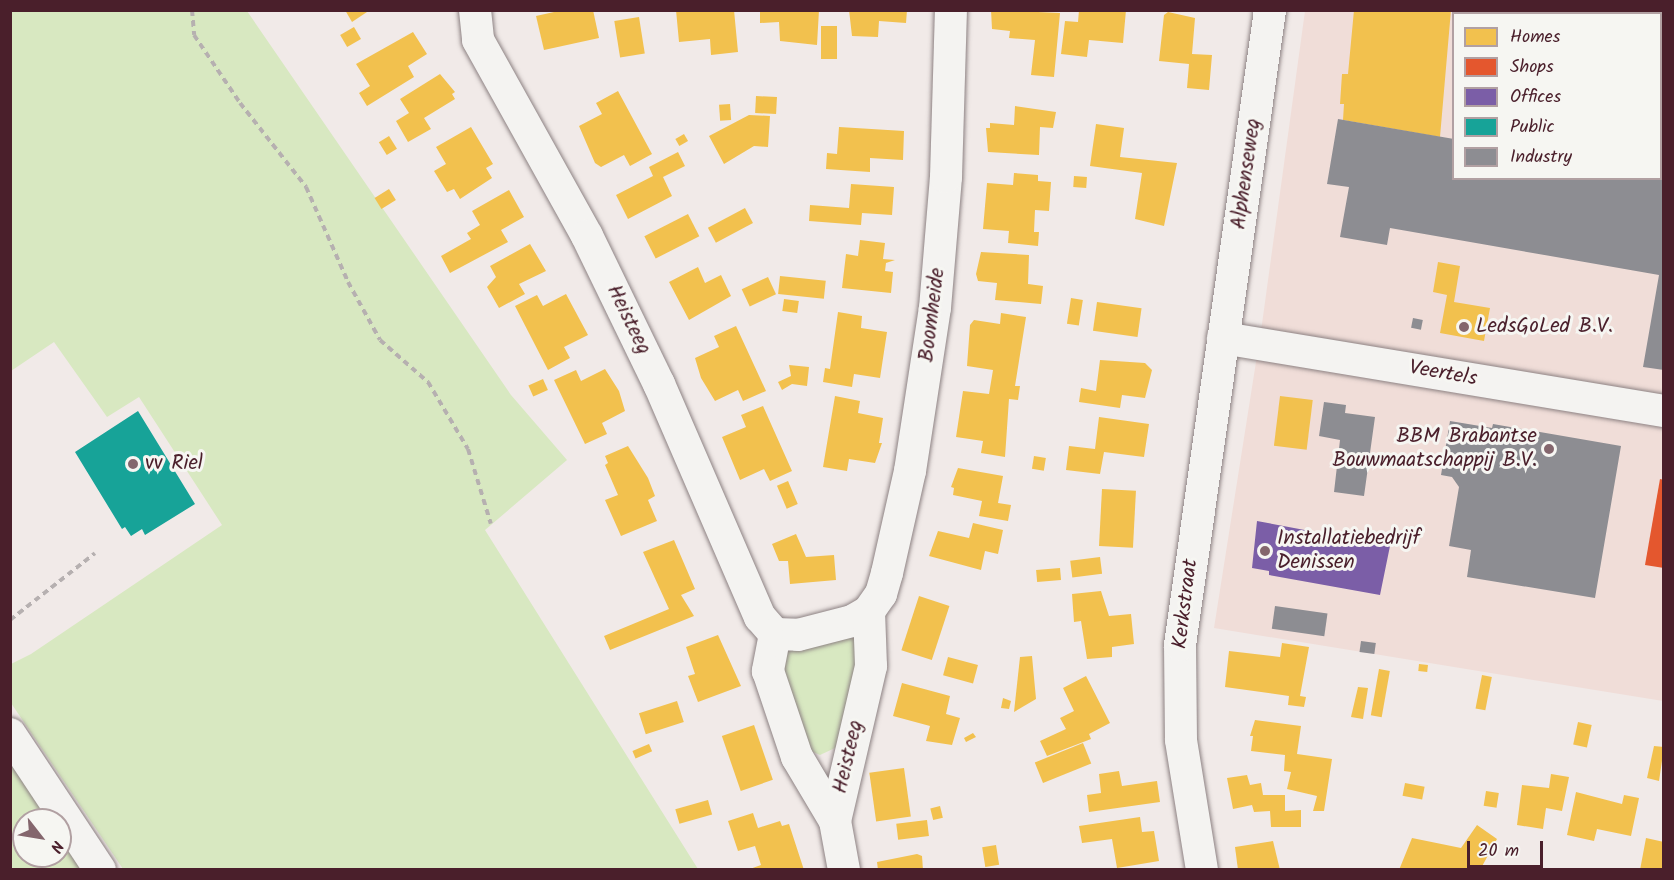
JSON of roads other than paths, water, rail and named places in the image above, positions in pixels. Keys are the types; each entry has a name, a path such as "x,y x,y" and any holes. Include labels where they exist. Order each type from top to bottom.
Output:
{"street":[{"name":"Heisteeg","path":"475,10 478,40 587,236 659,384 760,617 775,634 768,671 797,757 835,821 844,870"},
{"name":"Boomheide","path":"869,611 881,594 899,522 935,308 946,177 951,10"},
{"name":"Alphenseweg","path":"1223,338 1270,10"},
{"name":"Veertels","path":"1223,338 1664,411"},
{"name":"Kerkstraat","path":"1202,870 1181,740 1180,645 1223,338"},
{"name":"Heisteeg","path":"835,821 871,666 869,611"},
{"path":"775,634 826,630 869,611"},
{"path":"10,734 100,870"}],"place":[{"name":"LedsGoLed B.V.","path":"1464,327"},
{"name":"BBM Brabantse Bouwmaatschappij B.V.","path":"1549,449"},
{"name":"vv Riel","path":"133,464"},
{"name":"Installatiebedrijf Denissen","path":"1265,551"}]}
